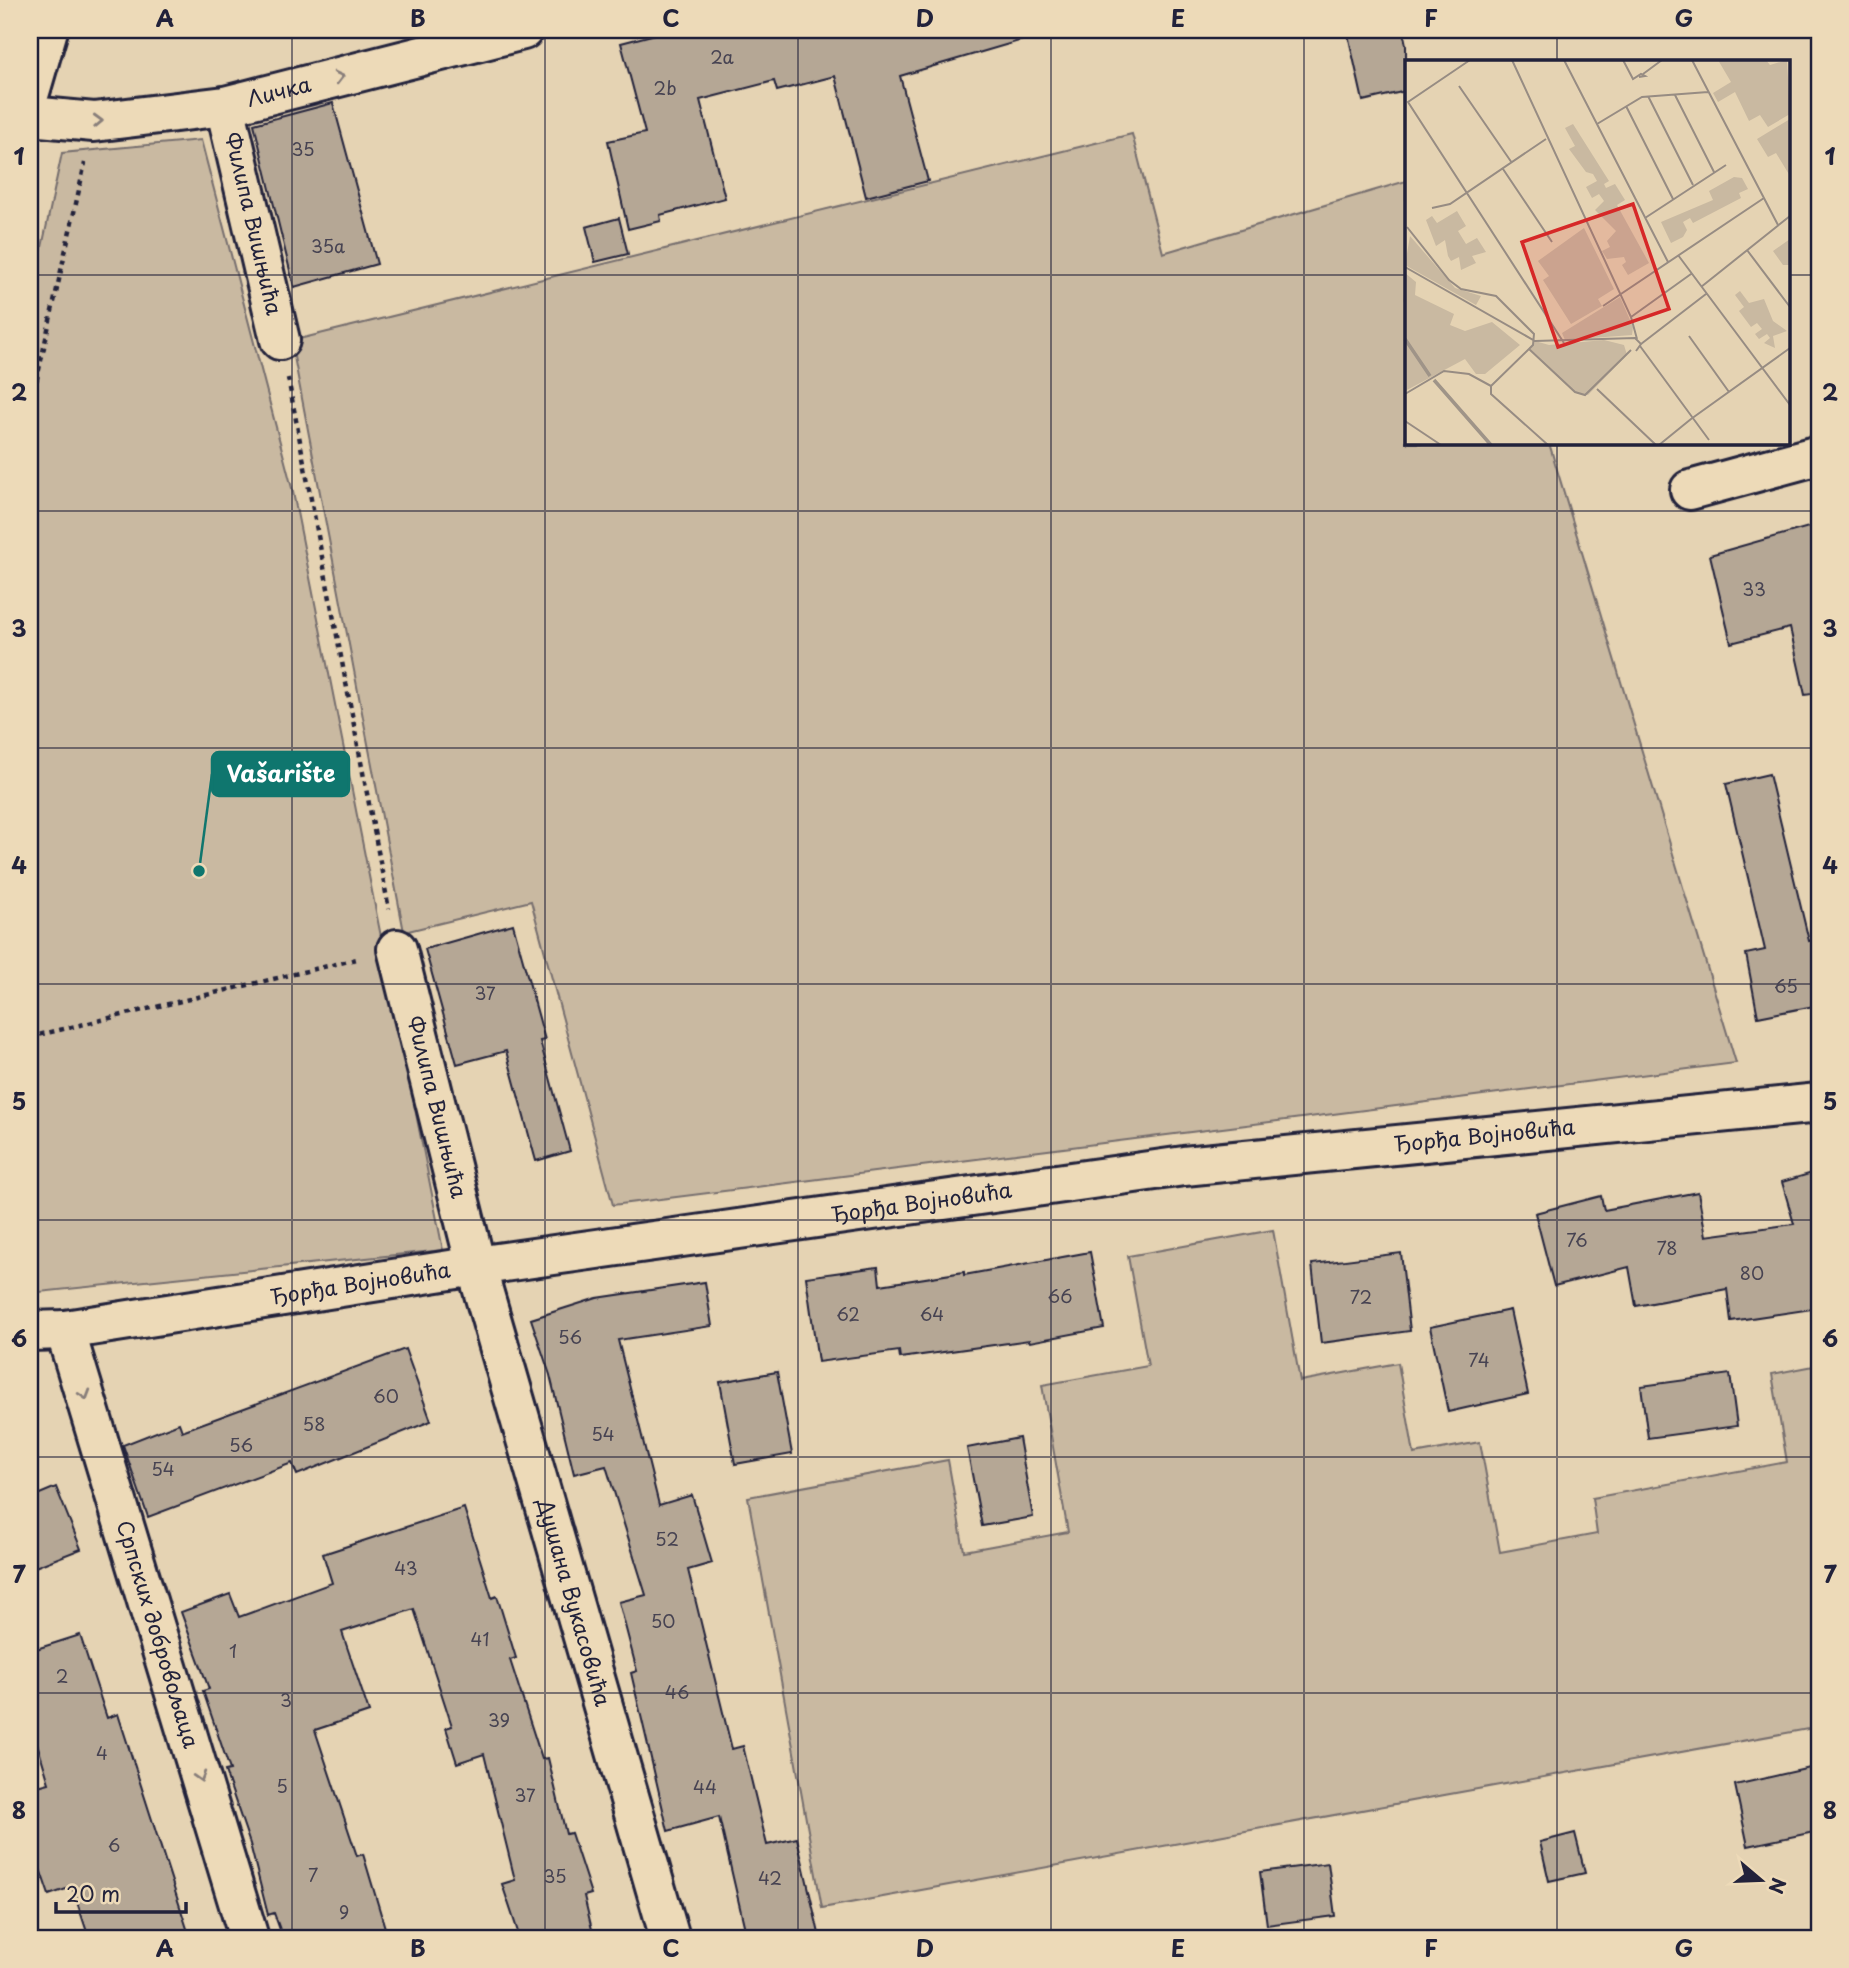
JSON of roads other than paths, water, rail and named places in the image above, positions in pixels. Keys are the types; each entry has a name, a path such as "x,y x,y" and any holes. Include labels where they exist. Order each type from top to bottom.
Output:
{"street":[{"path":"30,92 48,30"},
{"name":"Личка","path":"30,116 94,122 225,106 523,30"},
{"name":"Филипа Вишњића","path":"225,106 280,340"},
{"path":"1690,490 1819,455"},
{"name":"Филипа Вишњића","path":"397,949 477,1266"},
{"name":"Ђорђа Војновића","path":"47,1331 477,1266 1184,1166 1819,1103"},
{"name":"Душана Вукасовића","path":"477,1266 670,1938"},
{"name":"Српских добровољаца","path":"47,1331 249,1938"}],"place":[{"name":"Vašarište","path":"199,871"}]}
